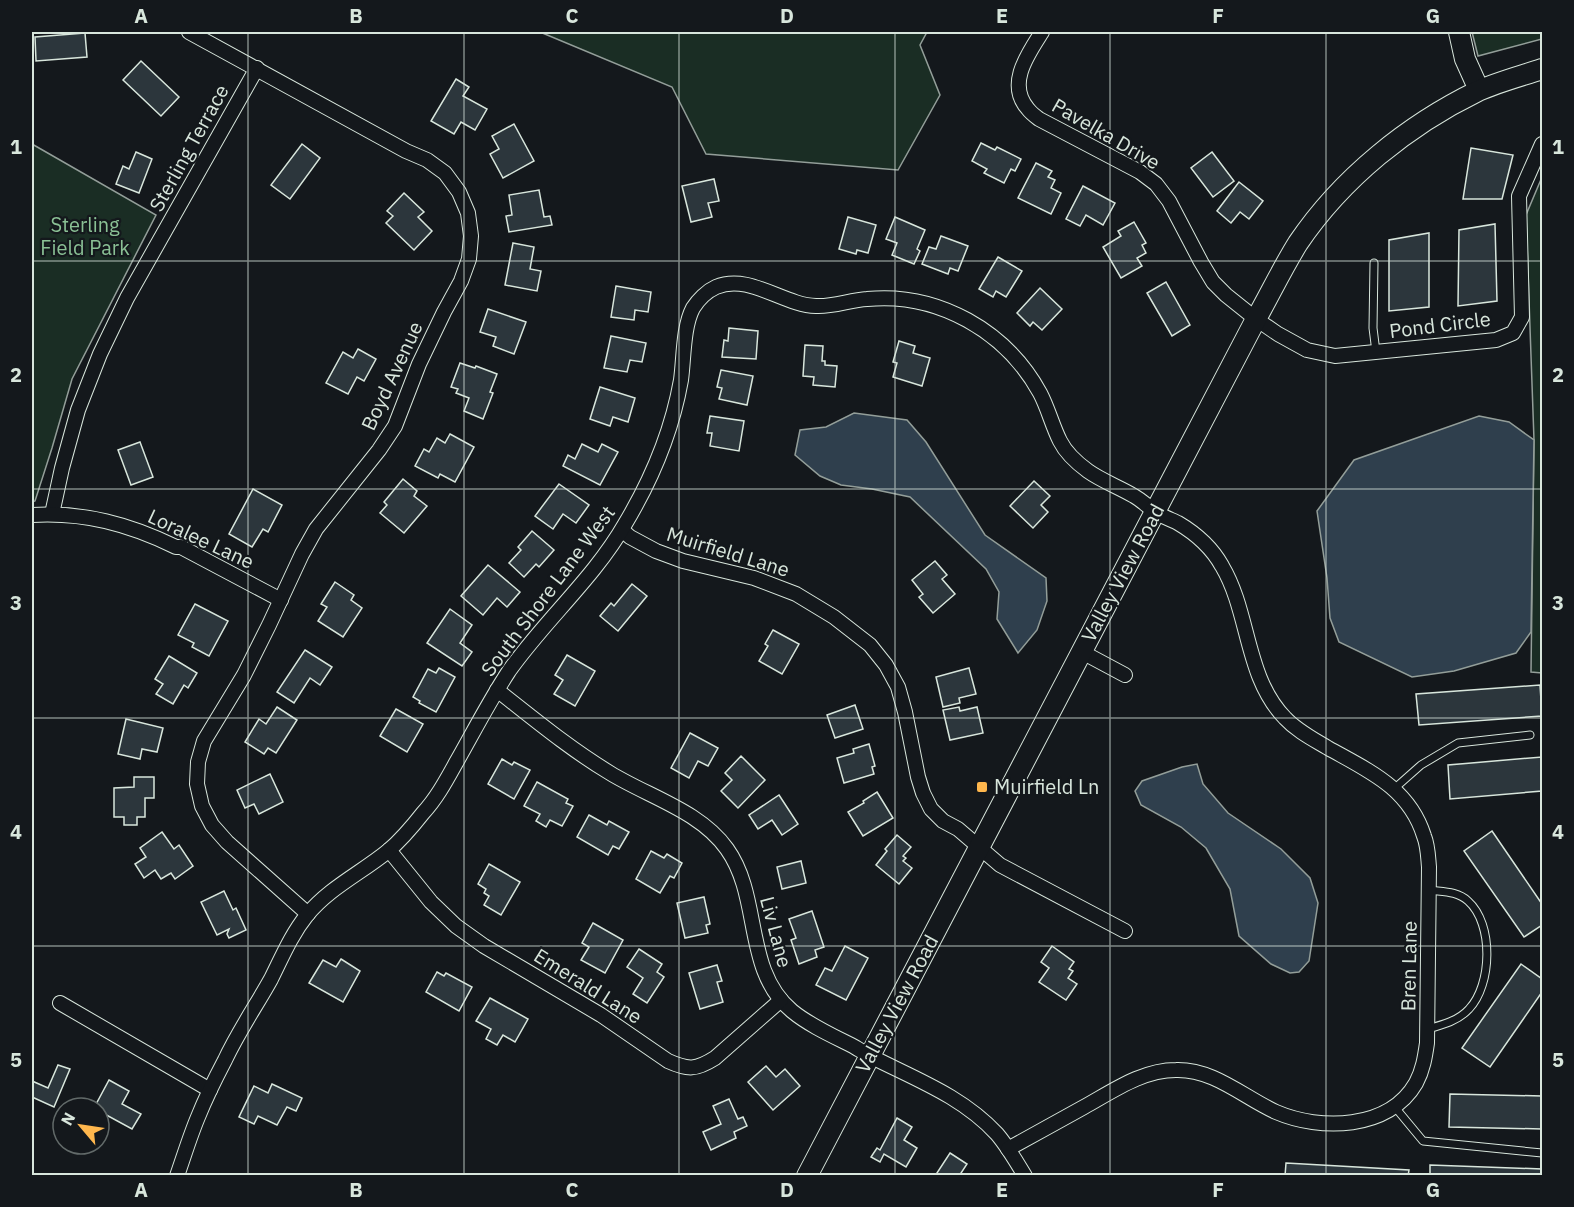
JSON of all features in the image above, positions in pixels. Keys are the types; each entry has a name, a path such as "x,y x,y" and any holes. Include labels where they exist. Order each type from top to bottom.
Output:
{"street":[{"name":"Boyd Avenue","path":"189,32 406,151 427,160 445,173 459,192 468,213 471,236 469,260 461,281 419,364 395,426 379,450 316,529 244,675 204,741 198,762 197,784 202,806 212,825 227,842 308,914"},
{"name":"Pavelka Drive","path":"1042,32 1022,66 1017,81 1020,95 1027,109 1039,119 1140,172 1156,184 1169,201 1213,282 1256,319"},
{"path":"1458,32 1465,59 1479,90"},
{"name":"Sterling Terrace","path":"52,514 78,410 100,354 127,298 257,69"},
{"name":"Valley View Road","path":"807,1176 1298,243 1336,194 1374,159 1414,128 1479,90 1542,69"},
{"name":"Pond Circle","path":"1256,319 1307,351 1335,356 1496,340 1513,333 1522,317 1519,196 1542,144"},
{"name":"South Shore Lane West","path":"177,1176 210,1090 293,935 308,914 331,891 389,850 428,808 512,667 591,573 622,530 648,483 668,434 680,382 691,311 703,296 717,286 736,284 754,287 793,302 814,306 836,305 869,298 903,299 937,307 968,319 996,338 1020,363 1039,391 1060,440 1072,457 1086,470 1140,499 1155,512"},
{"name":"Bren Lane","path":"1008,1149 1130,1081 1152,1072 1177,1070 1200,1073 1223,1082 1278,1112 1299,1119 1323,1123 1364,1121 1384,1113 1401,1101 1415,1084 1424,1064 1427,1043 1429,867 1426,841 1416,816 1395,788 1306,735 1284,718 1257,672 1233,588 1222,564 1205,544 1177,522 1155,512"},
{"name":"Loralee Lane","path":"32,515 89,517 119,524 181,547 281,600"},
{"name":"Muirfield Lane","path":"622,530 656,551 683,561 754,578 796,594 834,617 870,645 886,665 898,687 918,777 931,809 1000,865 1125,931"},
{"path":"1082,652 1125,675"},
{"name":"Liv Lane","path":"497,690 588,759 691,816 711,831 728,850 740,871 762,965 781,1000 814,1025 870,1056 940,1090 970,1110 996,1134 1025,1176"},
{"name":"Emerald Lane","path":"389,850 431,902 456,926 484,946 601,1015 668,1061 680,1066 692,1068 704,1065 715,1058 781,1000"},
{"path":"60,1003 210,1090"}],"lane":[{"path":"1374,263 1373,328 1376,352"},
{"path":"1395,788 1421,765 1458,744 1530,735"},
{"path":"1427,1029 1445,1024 1469,1009 1483,982 1487,946 1479,915 1468,900 1455,893 1429,890"},
{"path":"1394,1107 1423,1141 1542,1153"}],"green space":[{"path":"540,32 927,32 920,45 940,95 898,170 706,154 672,87"},
{"path":"1472,32 1542,32 1542,39 1478,56"},
{"name":"Sterling Field Park","path":"32,144 156,215 72,379 35,501 32,502"},
{"path":"1542,177 1542,673 1531,672 1534,440 1526,215"}],"water":[{"path":"854,413 907,420 926,442 985,535 1046,578 1047,601 1037,630 1018,653 997,619 999,592 986,569 910,497 841,485 820,476 795,455 800,430 826,427"},
{"path":"1479,416 1509,422 1534,440 1531,632 1516,653 1454,671 1412,677 1339,642 1330,618 1327,578 1317,511 1354,460"},
{"path":"1197,764 1203,784 1228,813 1281,849 1310,878 1318,903 1309,961 1299,972 1290,973 1271,964 1239,936 1230,889 1206,848 1181,827 1141,805 1135,791 1142,781"}],"building":[{"path":"85,33 87,57 36,61 35,37"},
{"path":"141,61 179,97 161,116 123,80"},
{"path":"456,79 469,87 463,96 487,109 475,130 461,122 454,134 431,121"},
{"path":"514,124 534,161 503,178 490,154 499,149 492,136"},
{"path":"981,143 995,150 997,147 1021,159 1015,171 1011,169 1004,183 984,173 987,169 972,161"},
{"path":"302,144 320,158 290,199 271,185"},
{"path":"1471,148 1513,155 1502,199 1463,199"},
{"path":"136,152 152,159 139,193 116,184 123,166 129,169"},
{"path":"1212,152 1234,181 1213,197 1191,168"},
{"path":"1036,163 1052,171 1048,177 1055,180 1051,188 1061,193 1051,214 1018,198"},
{"path":"714,179 719,201 708,203 712,217 691,222 682,186"},
{"path":"1239,182 1263,201 1249,219 1240,212 1231,223 1217,211"},
{"path":"1083,186 1115,203 1103,225 1086,215 1080,226 1066,219"},
{"path":"539,190 544,217 550,216 552,225 509,232 506,216 512,215 509,195"},
{"path":"404,193 424,212 418,217 432,231 414,250 386,223 393,216 387,211"},
{"path":"848,217 876,225 868,253 857,250 856,254 839,249"},
{"path":"895,217 925,230 914,264 892,255 897,243 886,239"},
{"path":"1134,222 1146,243 1142,245 1146,253 1137,258 1142,266 1121,278 1103,247 1121,236 1118,231"},
{"path":"1495,224 1497,301 1458,306 1459,230"},
{"path":"1429,233 1429,307 1389,311 1389,240"},
{"path":"941,236 968,246 958,271 950,268 948,274 922,264 929,247 936,249"},
{"path":"513,243 534,247 530,269 541,271 537,291 505,285"},
{"path":"998,257 1022,271 1006,297 996,291 993,297 979,289"},
{"path":"1166,282 1190,325 1172,336 1147,293"},
{"path":"616,286 651,292 648,312 635,310 634,320 611,317"},
{"path":"1040,288 1062,309 1042,330 1033,322 1030,326 1017,313"},
{"path":"488,309 526,322 514,354 493,346 496,337 480,332"},
{"path":"729,328 758,331 756,359 722,357 724,340 728,341"},
{"path":"611,336 646,343 642,362 630,360 627,372 604,368"},
{"path":"899,341 915,346 913,353 930,358 922,386 893,377 897,363 893,362"},
{"path":"805,345 823,346 822,361 825,361 825,365 837,366 835,387 813,385 814,377 803,376"},
{"path":"358,349 376,359 364,381 357,377 348,394 326,383 343,352 353,358"},
{"path":"460,363 497,374 490,392 493,393 483,419 464,411 469,398 456,393 458,389 451,387"},
{"path":"721,370 753,376 747,405 719,399 722,388 717,387"},
{"path":"600,387 635,398 628,422 613,417 610,426 590,419"},
{"path":"710,416 744,421 739,451 710,446 712,433 707,433"},
{"path":"450,434 474,447 455,482 440,474 438,478 415,466 424,449 429,452 437,438 445,443"},
{"path":"140,442 153,477 131,485 118,450"},
{"path":"582,444 598,452 602,444 618,452 600,485 563,466 568,455 575,459"},
{"path":"403,479 417,491 414,496 427,506 404,533 380,513 387,505 384,502"},
{"path":"1034,481 1050,496 1041,505 1048,512 1033,528 1010,506"},
{"path":"559,484 589,505 576,523 563,514 553,529 535,516"},
{"path":"253,489 282,505 268,532 263,529 252,547 229,534"},
{"path":"532,531 554,550 539,567 536,564 524,577 509,563 521,550 518,547"},
{"path":"935,561 947,575 942,579 955,594 933,613 919,597 923,594 912,580"},
{"path":"488,565 520,592 507,607 497,598 483,615 461,596"},
{"path":"335,582 354,595 351,600 362,608 343,637 318,621 327,607 321,604"},
{"path":"632,584 647,596 618,631 600,616 611,603 614,606"},
{"path":"195,604 228,621 209,656 192,647 194,643 178,635"},
{"path":"450,609 472,625 460,643 472,652 462,666 427,643"},
{"path":"773,630 799,644 782,674 759,661 768,646 765,644"},
{"path":"305,650 332,667 320,685 310,678 294,703 277,692"},
{"path":"567,655 595,671 575,706 554,694 563,680 555,675"},
{"path":"169,656 197,673 188,688 184,685 173,704 156,694 163,684 155,679"},
{"path":"439,668 455,677 436,712 413,697 428,669 436,673"},
{"path":"969,668 976,694 959,698 960,703 943,707 936,677"},
{"path":"1540,685 1542,716 1419,725 1416,694"},
{"path":"855,705 863,729 835,738 827,715"},
{"path":"277,707 297,720 276,753 268,748 264,754 245,742 259,719 266,724"},
{"path":"959,707 960,711 977,707 983,733 950,740 943,710"},
{"path":"396,709 423,724 407,752 380,736"},
{"path":"126,719 163,728 157,752 142,749 140,759 118,754"},
{"path":"690,733 718,748 708,766 698,761 689,778 671,768"},
{"path":"869,744 875,766 872,767 874,774 844,783 837,758 854,753 853,749"},
{"path":"741,756 765,780 738,808 721,791 732,780 725,773"},
{"path":"1542,757 1542,791 1450,799 1448,765"},
{"path":"502,759 512,765 514,762 530,770 514,799 488,784"},
{"path":"270,774 283,802 259,814 254,804 245,808 237,790"},
{"path":"134,777 154,777 154,798 145,798 145,817 137,817 137,825 124,825 124,817 114,817 114,788 134,787"},
{"path":"537,782 568,799 566,803 573,806 562,826 550,820 546,827 536,821 540,814 524,806"},
{"path":"877,792 893,818 863,836 848,812"},
{"path":"779,795 798,824 782,835 772,820 758,829 749,815"},
{"path":"589,815 607,825 609,821 629,832 619,849 613,846 608,855 577,837"},
{"path":"1492,831 1542,904 1542,925 1524,937 1464,851"},
{"path":"162,832 174,849 179,845 193,866 175,879 171,873 161,879 155,870 144,878 135,864 146,857 140,848"},
{"path":"897,835 911,847 903,856 906,858 903,861 912,868 899,884 876,865 887,851 885,849"},
{"path":"651,851 664,858 667,854 682,863 674,878 670,876 660,893 636,879"},
{"path":"801,861 806,883 782,889 777,867"},
{"path":"489,864 520,882 501,915 484,905 489,896 484,893 486,889 478,884"},
{"path":"224,891 233,910 236,908 246,930 229,938 227,934 229,929 217,935 201,902"},
{"path":"704,897 710,924 706,925 708,933 685,938 677,903"},
{"path":"812,911 824,947 815,950 817,957 799,964 791,940 796,938 789,919"},
{"path":"593,923 623,940 605,973 581,960 589,947 582,943"},
{"path":"845,946 868,958 846,1000 816,985 825,968 832,971"},
{"path":"1052,946 1074,962 1069,969 1073,971 1068,978 1077,984 1066,1000 1039,982 1049,968 1041,962"},
{"path":"639,949 662,964 657,972 664,977 647,1003 633,994 643,978 627,967"},
{"path":"341,959 360,971 343,1002 309,983 323,960 336,967"},
{"path":"1521,964 1542,979 1542,992 1490,1067 1462,1048"},
{"path":"717,965 722,981 717,982 723,1002 700,1009 689,973"},
{"path":"437,972 444,976 446,973 472,987 459,1011 426,992"},
{"path":"490,998 528,1019 515,1042 503,1035 497,1045 486,1039 491,1029 476,1021"},
{"path":"58,1065 70,1069 59,1096 51,1096 51,1106 32,1097 32,1081 48,1088"},
{"path":"766,1066 776,1077 785,1069 800,1086 773,1110 748,1082"},
{"path":"109,1080 129,1091 122,1104 141,1114 132,1129 111,1118 111,1096 100,1096"},
{"path":"272,1084 302,1098 296,1111 287,1107 277,1125 258,1116 254,1124 239,1117 254,1086 268,1093"},
{"path":"1450,1094 1542,1096 1542,1129 1449,1127"},
{"path":"729,1099 738,1119 743,1117 747,1126 734,1132 736,1138 711,1150 703,1132 721,1124 713,1106"},
{"path":"897,1118 912,1127 904,1140 917,1148 906,1167 884,1154 880,1162 871,1157 877,1148 880,1150"},
{"path":"950,1153 967,1164 961,1173 965,1176 935,1176"},
{"path":"1286,1163 1409,1170 1408,1176 1285,1176"},
{"path":"1430,1165 1542,1169 1542,1176 1430,1176"}],"place":[{"name":"Muirfield Ln","path":"982,787"}]}
